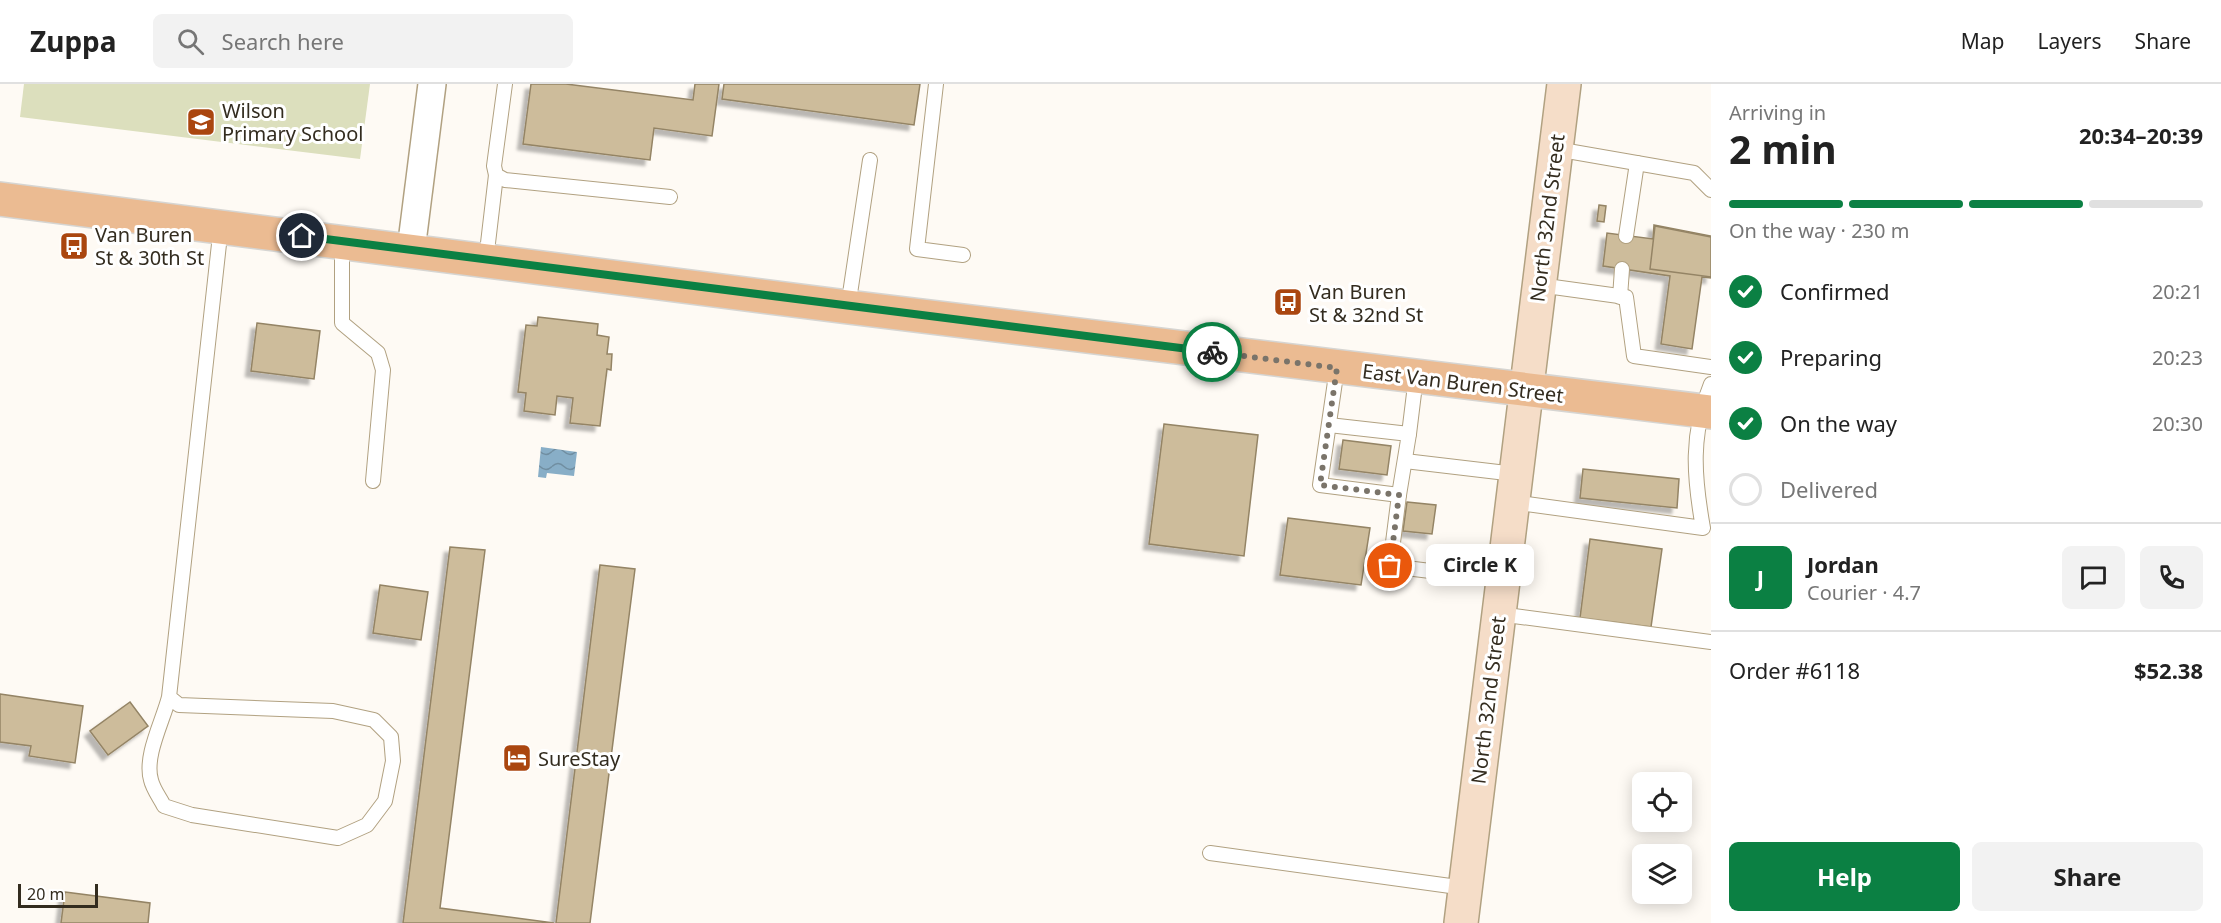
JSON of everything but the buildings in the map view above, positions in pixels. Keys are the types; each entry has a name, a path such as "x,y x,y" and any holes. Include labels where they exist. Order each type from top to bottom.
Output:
{"main road":[{"name":"North 32nd Street","path":"1461,923 1564,84"},
{"name":"East Van Buren Street","path":"0,199 1337,368 1526,390 1707,402"}],"street":[{"path":"411,250 432,84"}],"lane":[{"path":"486,260 496,175 494,166 505,84"},
{"path":"936,84 917,249 963,255"},
{"path":"1556,149 1694,173 1711,190"},
{"path":"848,307 870,160"},
{"path":"1626,236 1637,163"},
{"path":"496,175 505,180 670,196"},
{"path":"169,697 179,705 333,711 374,720 391,737 393,761 385,801 368,825 338,838 203,817 164,806 151,780 150,756 161,728 169,697 221,226"},
{"path":"342,241 342,323 378,353 383,370 373,481"},
{"path":"1620,297 1622,269"},
{"path":"1539,285 1626,297 1634,356 1711,368"},
{"path":"1337,368 1320,485 1399,495"},
{"path":"1416,377 1390,566 1503,580"},
{"path":"1405,461 1514,488 1703,528 1694,478 1707,402"},
{"path":"1329,424 1409,434"},
{"path":"1499,614 1711,642"},
{"path":"1210,853 1466,888"}],"green space":[{"path":"24,84 370,84 360,159 20,117"}],"water":[{"path":"541,447 577,452 574,476 547,473 546,478 538,477"}],"way so far":[{"path":"1212,352 1337,368 1320,485 1399,495 1390,566"}],"place":[{"name":"Wilson Primary School","path":"201,122"},
{"name":"Van Buren St & 30th St","path":"74,246"},
{"name":"Van Buren St & 32nd St","path":"1288,302"},
{"name":"Circle K","path":"1390,566"},
{"name":"SureStay","path":"517,758"}],"route":[{"path":"302,236 639,281 1212,352"}]}
